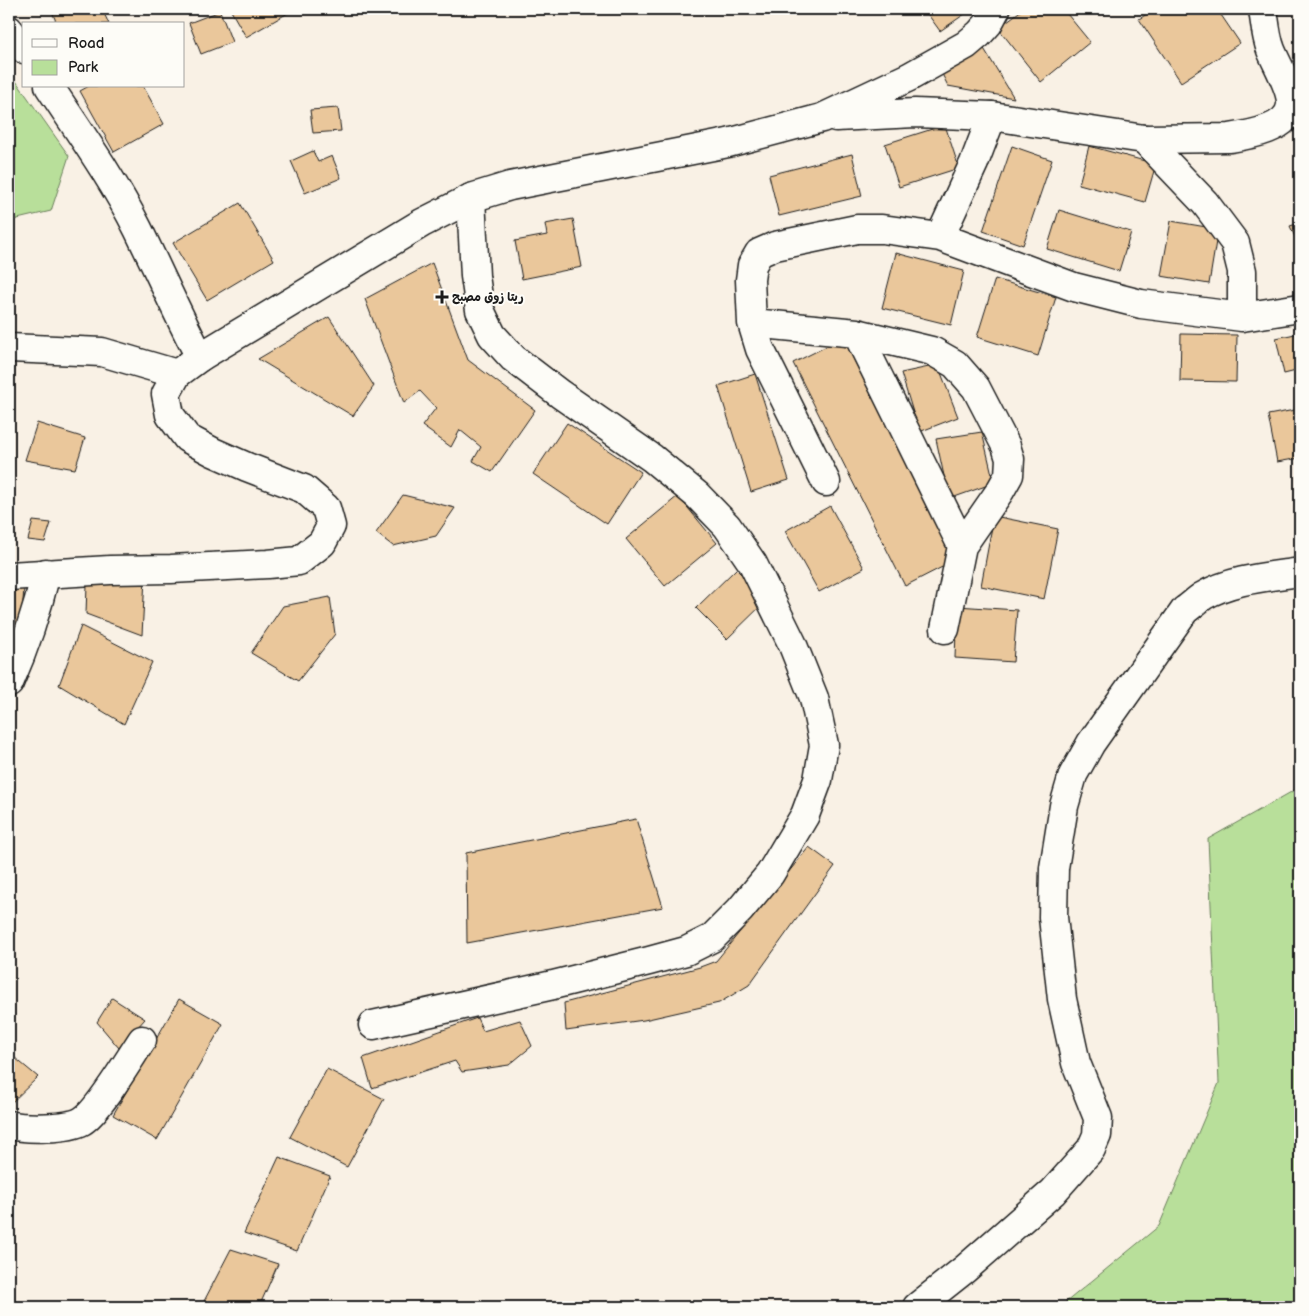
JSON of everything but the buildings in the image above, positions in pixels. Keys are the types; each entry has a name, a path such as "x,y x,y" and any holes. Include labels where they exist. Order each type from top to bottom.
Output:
{"street":[{"path":"9,576 299,561 322,543 331,526 326,508 304,489 247,467 187,438 170,416 166,394 177,374 200,357 422,223 471,198 510,186 728,143 822,118 910,77 966,45 988,24 996,9"},
{"path":"822,118 915,113 992,116 1144,139 1230,138 1244,136 1267,130 1278,124 1287,115 1291,105 1288,88 1266,36 1263,9"},
{"path":"9,30 22,46"},
{"path":"50,88 112,183 138,229 174,307 200,357"},
{"path":"940,237 974,163 992,116"},
{"path":"1144,139 1206,203 1235,243 1242,271 1242,316"},
{"path":"373,1025 649,962 686,950 712,938 740,910 770,874 805,815 818,780 824,745 814,698 792,643 753,564 727,526 697,495 660,464 512,358 492,335 480,310 475,276 471,198"},
{"path":"826,482 760,349 752,323 752,265 759,253 775,246 857,230 882,229 940,237 1074,287 1141,304 1242,316 1300,308"},
{"path":"752,323 857,332 932,351 955,364 976,388 1006,446 1010,459 1009,475 962,546 945,628"},
{"path":"857,332 962,546"},
{"path":"9,348 102,352 177,374"},
{"path":"917,1307 966,1269 1053,1192 1091,1149 1097,1135 1098,1118 1076,1062 1062,999 1053,917 1054,868 1064,806 1073,775 1107,720 1185,610 1202,596 1226,585 1300,572"},
{"path":"9,683 23,652 37,610 46,573"},
{"path":"9,1125 66,1127 83,1121 97,1106 142,1040"}],"green space":[{"path":"16,81 69,156 51,211 9,221 9,87"},
{"path":"1300,787 1300,1307 1060,1307 1159,1226 1219,1083 1208,839"}],"place":[{"name":"ريتا زوق مصبح","path":"442,297"}]}
